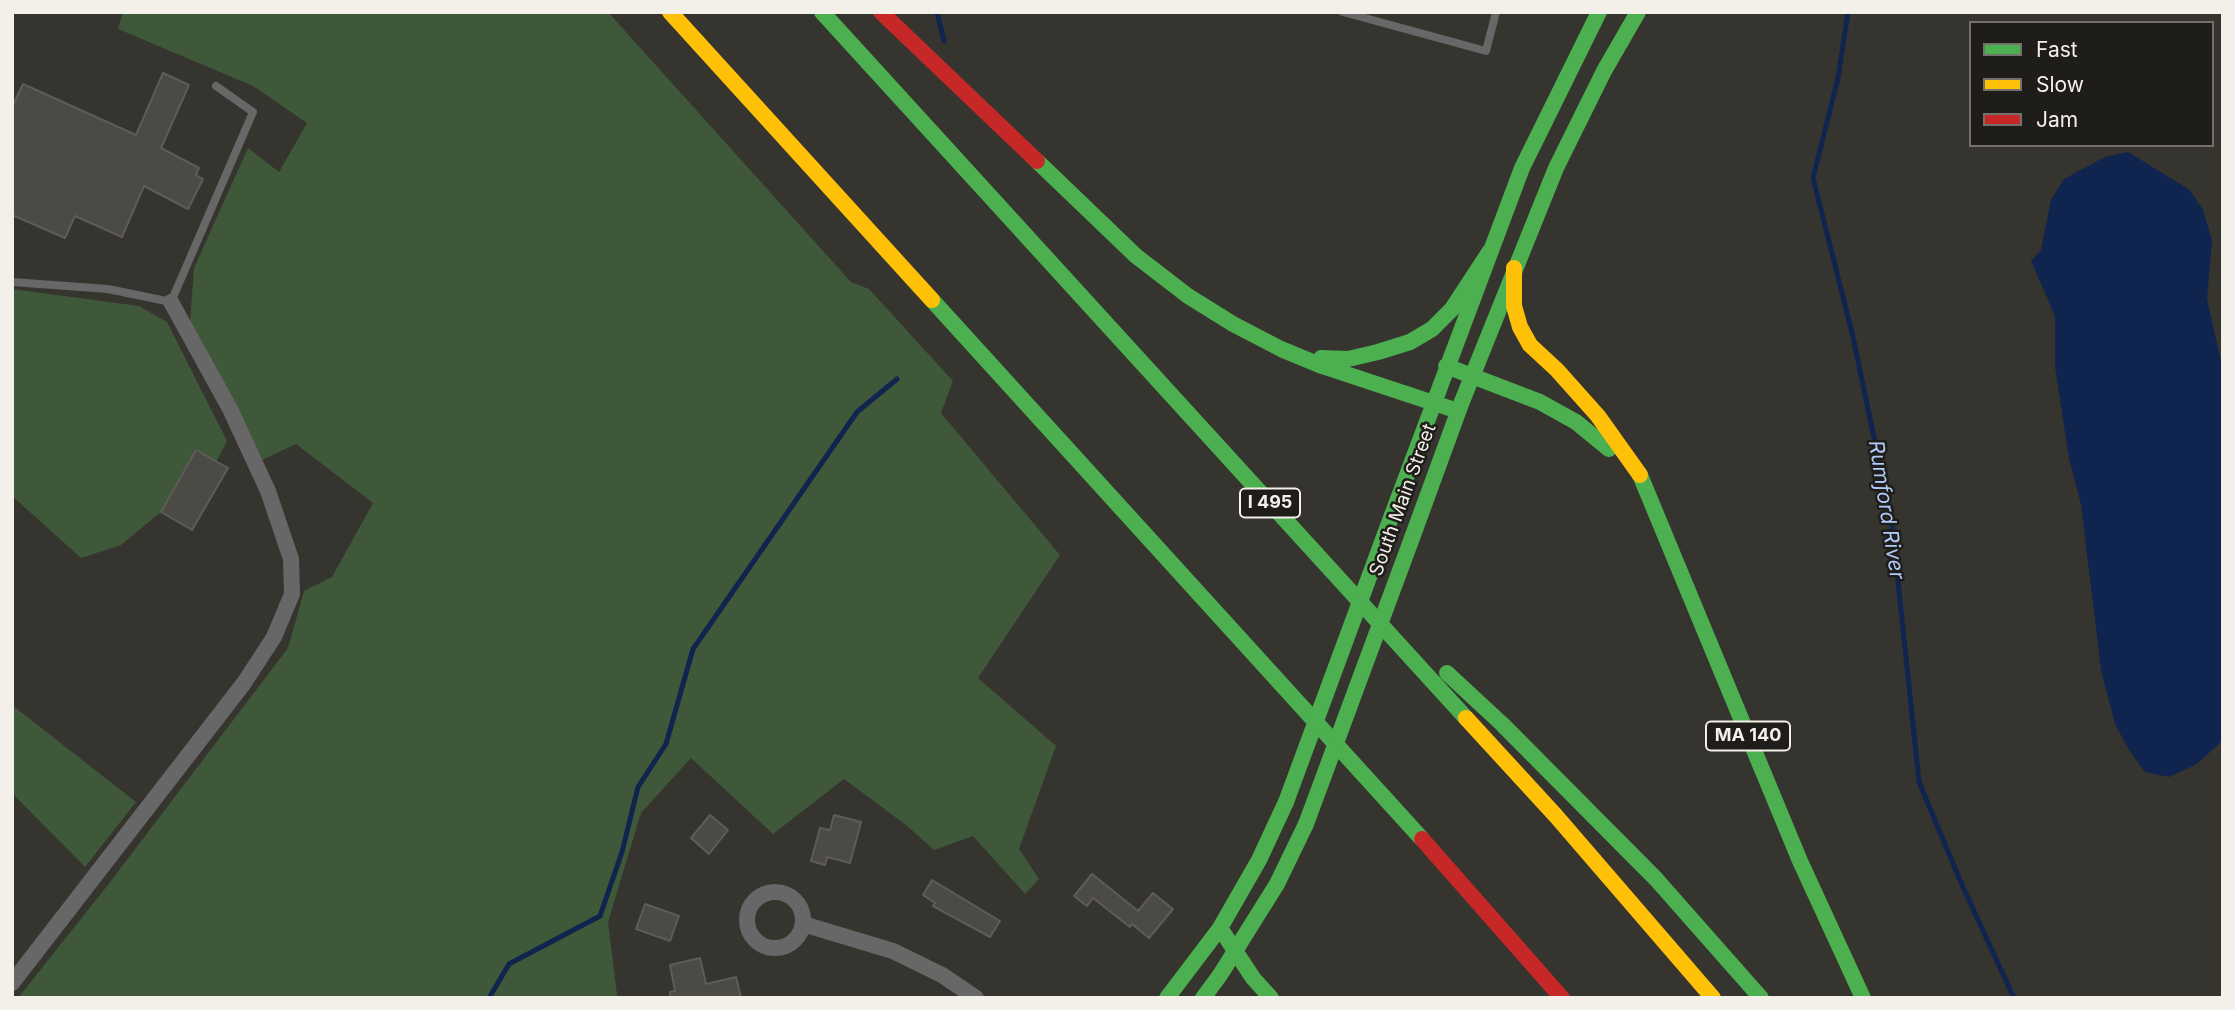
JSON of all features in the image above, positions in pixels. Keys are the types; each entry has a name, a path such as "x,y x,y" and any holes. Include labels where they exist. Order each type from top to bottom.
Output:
{"main road":[{"path":"670,12 1404,819 1562,998"},
{"name":"I 495","path":"822,12 1556,816 1713,998"},
{"path":"881,12 1136,256 1188,296 1233,324 1300,357 1458,411"},
{"name":"South Main Street","path":"1167,998 1220,928 1259,860 1286,802 1446,366 1522,168 1599,12"},
{"name":"South Main Street","path":"1203,998 1277,884 1306,824 1458,411 1514,268 1556,168 1604,71 1638,12"},
{"path":"1300,357 1348,359 1410,342 1432,329 1451,309 1490,251"},
{"name":"MA 140","path":"1514,268 1514,306 1520,327 1530,345 1598,416 1639,472 1800,861 1863,998"},
{"path":"1446,366 1540,402 1576,422 1639,472"},
{"path":"1380,625 1446,671 1502,724 1656,879 1761,998"},
{"path":"1404,819 1545,998"},
{"path":"1220,928 1234,952 1271,998"}],"street":[{"path":"12,983 244,683 275,637 292,594 291,559 268,491 230,408 171,302"},
{"path":"803,924 893,951 942,975 976,998"}],"lane":[{"path":"1343,12 1486,51 1496,12"},
{"path":"12,282 108,289 171,302 253,112 216,86"}],"green space":[{"path":"123,12 608,12 851,282 869,289 953,381 941,413 1060,555 978,678 1056,746 1019,849 1039,879 1025,894 973,836 934,850 906,825 844,779 773,834 691,758 641,813 608,922 617,995 621,998 18,998 288,648 304,591 332,577 373,503 296,444 262,460 190,322 194,268 248,148 279,172 307,123 253,86 118,29"},
{"path":"12,289 139,306 167,322 227,441 216,462 196,450 161,512 121,545 81,558 12,496"},
{"path":"12,705 136,802 85,867 12,793"}],"water":[{"path":"2128,152 2190,190 2203,210 2212,241 2207,299 2223,370 2223,740 2197,764 2169,777 2145,772 2115,724 2101,670 2081,504 2069,459 2055,367 2055,316 2031,261 2041,250 2051,200 2064,179 2105,157"}],"building":[{"path":"163,73 189,85 161,148 199,168 196,175 203,179 188,209 144,186 122,237 75,216 65,238 12,215 12,107 23,84 136,135"},
{"path":"196,450 228,468 192,530 161,512"},
{"path":"710,815 728,830 709,854 691,838"},
{"path":"834,815 861,822 850,863 827,857 825,865 811,861 820,828 830,830"},
{"path":"1092,874 1138,911 1153,893 1173,909 1149,938 1093,898 1087,906 1074,896"},
{"path":"932,880 1000,921 990,937 933,906 935,903 923,895"},
{"path":"645,904 679,916 670,941 636,929"},
{"path":"700,958 706,984 736,977 741,998 670,998 670,992 675,991 670,965"}],"waterway":[{"path":"937,12 944,41"},
{"name":"Rumford River","path":"1848,12 1838,78 1813,178 1853,337 1892,524 1919,782 1962,885 2014,998"},
{"path":"489,998 509,964 600,916 622,852 638,787 666,744 693,649 857,412 897,379"}],"traffic: fast":[{"path":"822,12 1466,718"},
{"path":"1392,515 1522,168 1599,12"},
{"path":"1412,538 1461,404 1556,168 1604,71 1638,12"},
{"path":"1037,161 1136,256 1188,296 1233,324 1281,349 1322,366 1458,411"},
{"path":"1321,358 1348,359 1378,352 1410,342 1432,329 1452,309 1490,251"},
{"path":"932,300 1422,839"},
{"path":"1446,366 1540,402 1576,422 1609,449"},
{"path":"1640,475 1800,861 1863,998"},
{"path":"1286,802 1392,515"},
{"path":"1306,824 1412,538"},
{"path":"1447,673 1502,724 1656,879 1761,998"},
{"path":"1167,998 1220,928 1259,860 1286,802"},
{"path":"1203,998 1277,884 1306,824"},
{"path":"1220,928 1253,978 1271,998"}],"traffic: slow":[{"path":"670,12 932,300"},
{"path":"1514,268 1514,306 1520,327 1530,345 1557,370 1598,416 1640,475"},
{"path":"1466,718 1556,816 1713,998"}],"traffic: jam":[{"path":"881,12 1037,161"},
{"path":"1422,839 1562,998"}]}
